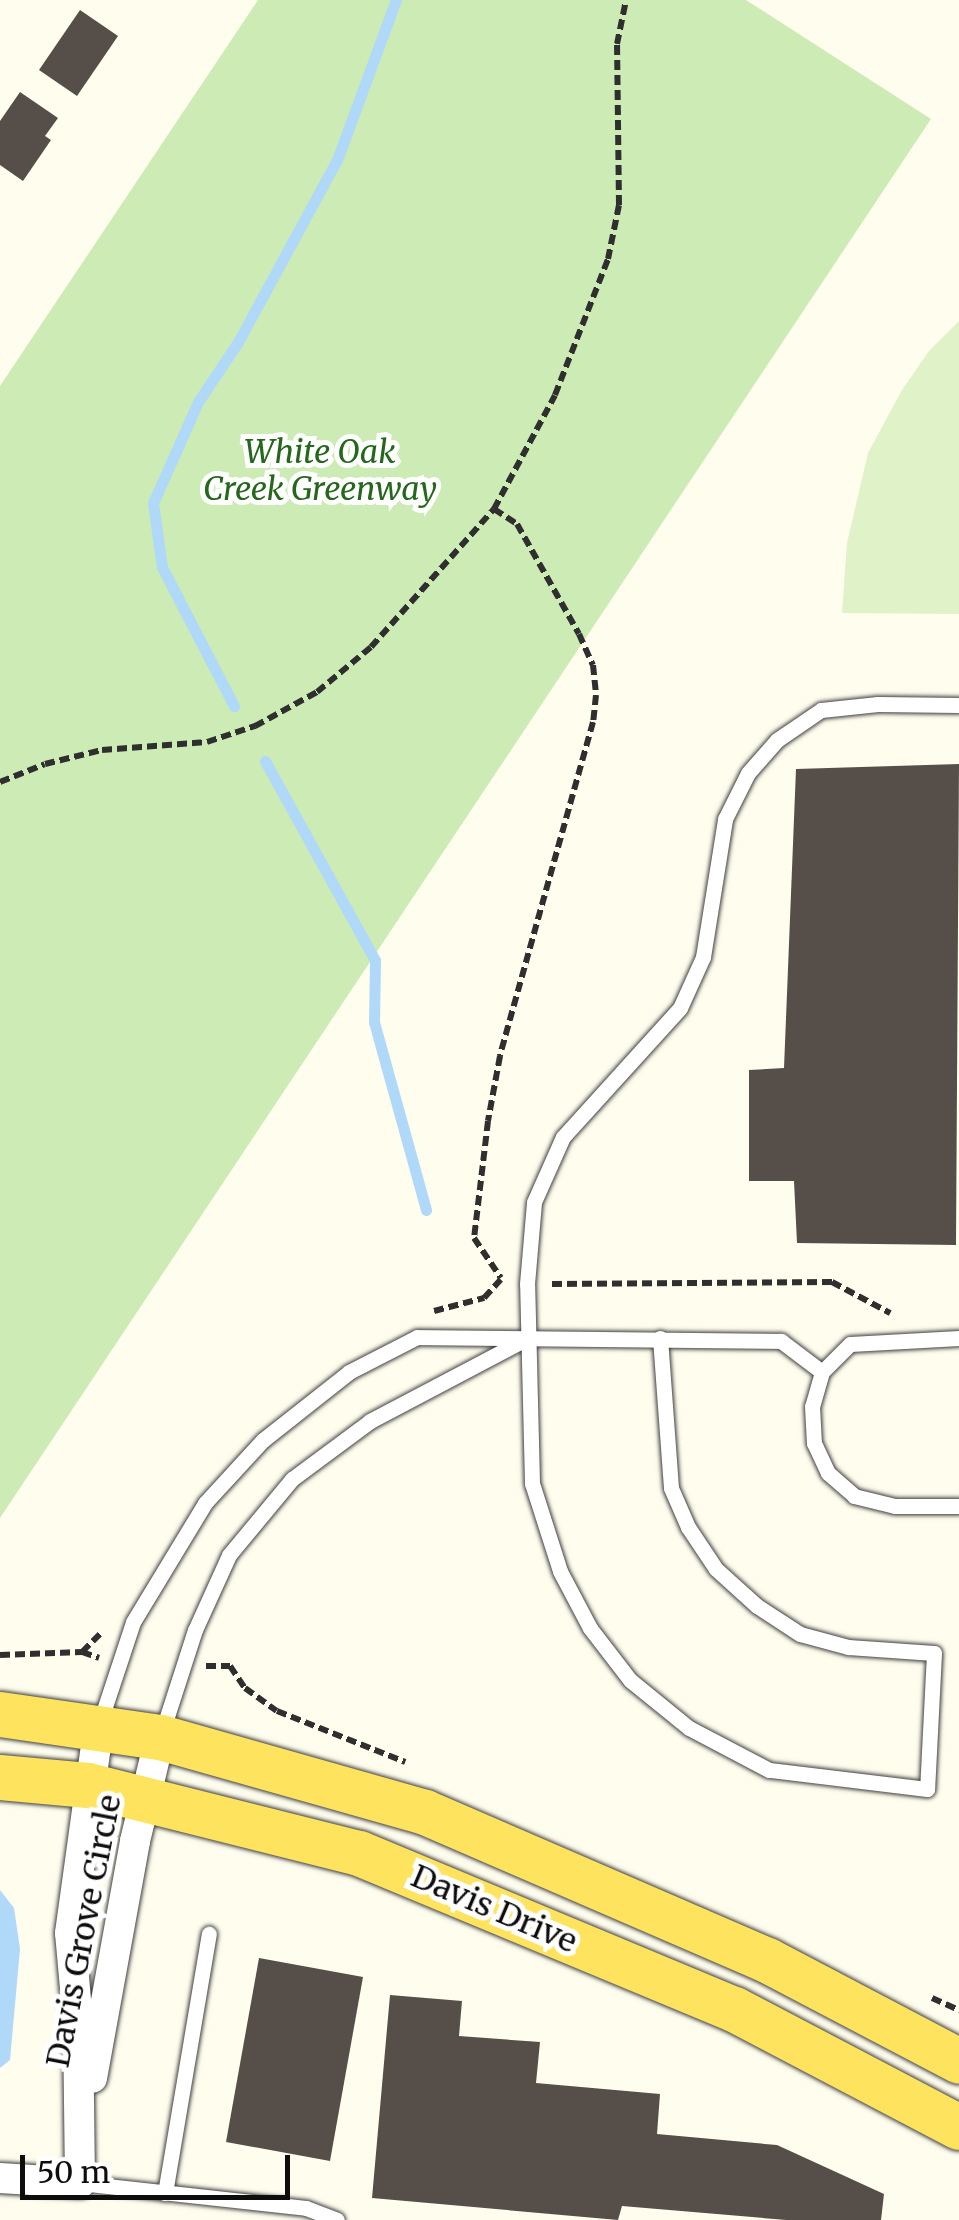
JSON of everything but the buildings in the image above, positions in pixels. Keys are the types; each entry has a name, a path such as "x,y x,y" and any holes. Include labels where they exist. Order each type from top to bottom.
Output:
{"main road":[{"name":"Davis Drive","path":"0,1714 99,1725 160,1737 425,1812 766,1960 959,2061"},
{"name":"Davis Drive","path":"0,1777 88,1785 359,1853 734,2009 959,2126"}],"street":[{"name":"Davis Grove Circle","path":"80,2183 70,1933 99,1725"},
{"name":"Davis Grove Circle","path":"81,2140 143,1799 160,1737"},
{"path":"0,2178 80,2183"}],"lane":[{"path":"660,1338 671,1488 688,1528 716,1569 757,1606 800,1634 848,1647 934,1653 927,1789 770,1770 689,1728 630,1680 590,1628 560,1571 532,1483 526,1339 534,1202 564,1136 680,1008 703,956 724,819 748,772 776,740 821,710 878,704 959,706"},
{"path":"99,1725 133,1622 166,1561 205,1503 262,1440 348,1372 417,1337 781,1341 822,1372"},
{"path":"959,1338 850,1344 822,1372 812,1406 814,1443 828,1473 854,1496 895,1506 959,1506"},
{"path":"160,1737 195,1630 229,1556 292,1479 370,1421 526,1339"},
{"path":"165,2193 209,1934"},
{"path":"80,2183 306,2208 336,2220"}],"path":[{"path":"0,782 45,764 102,750 207,742 255,726 318,692 370,647 494,508 555,395 608,259 620,205 618,44 626,0"},
{"path":"494,508 517,524 580,634 593,665 596,695 593,722 508,1022 488,1121 474,1238 501,1278"},
{"path":"549,1284 832,1282 884,1313 903,1313"},
{"path":"0,1656 42,1657 82,1652"}],"green space":[{"name":"White Oak Creek Greenway","path":"258,0 746,0 931,119 0,1518 0,386"},
{"path":"959,321 959,614 842,613 847,543 868,453 902,390 929,351"}],"water":[{"path":"0,1890 14,1908 20,1949 10,2060 0,2068"}],"waterway":[{"path":"234,706 162,567 153,503 198,402 238,342 337,160 396,0"},
{"path":"265,761 375,960 374,1022 426,1210"}]}
